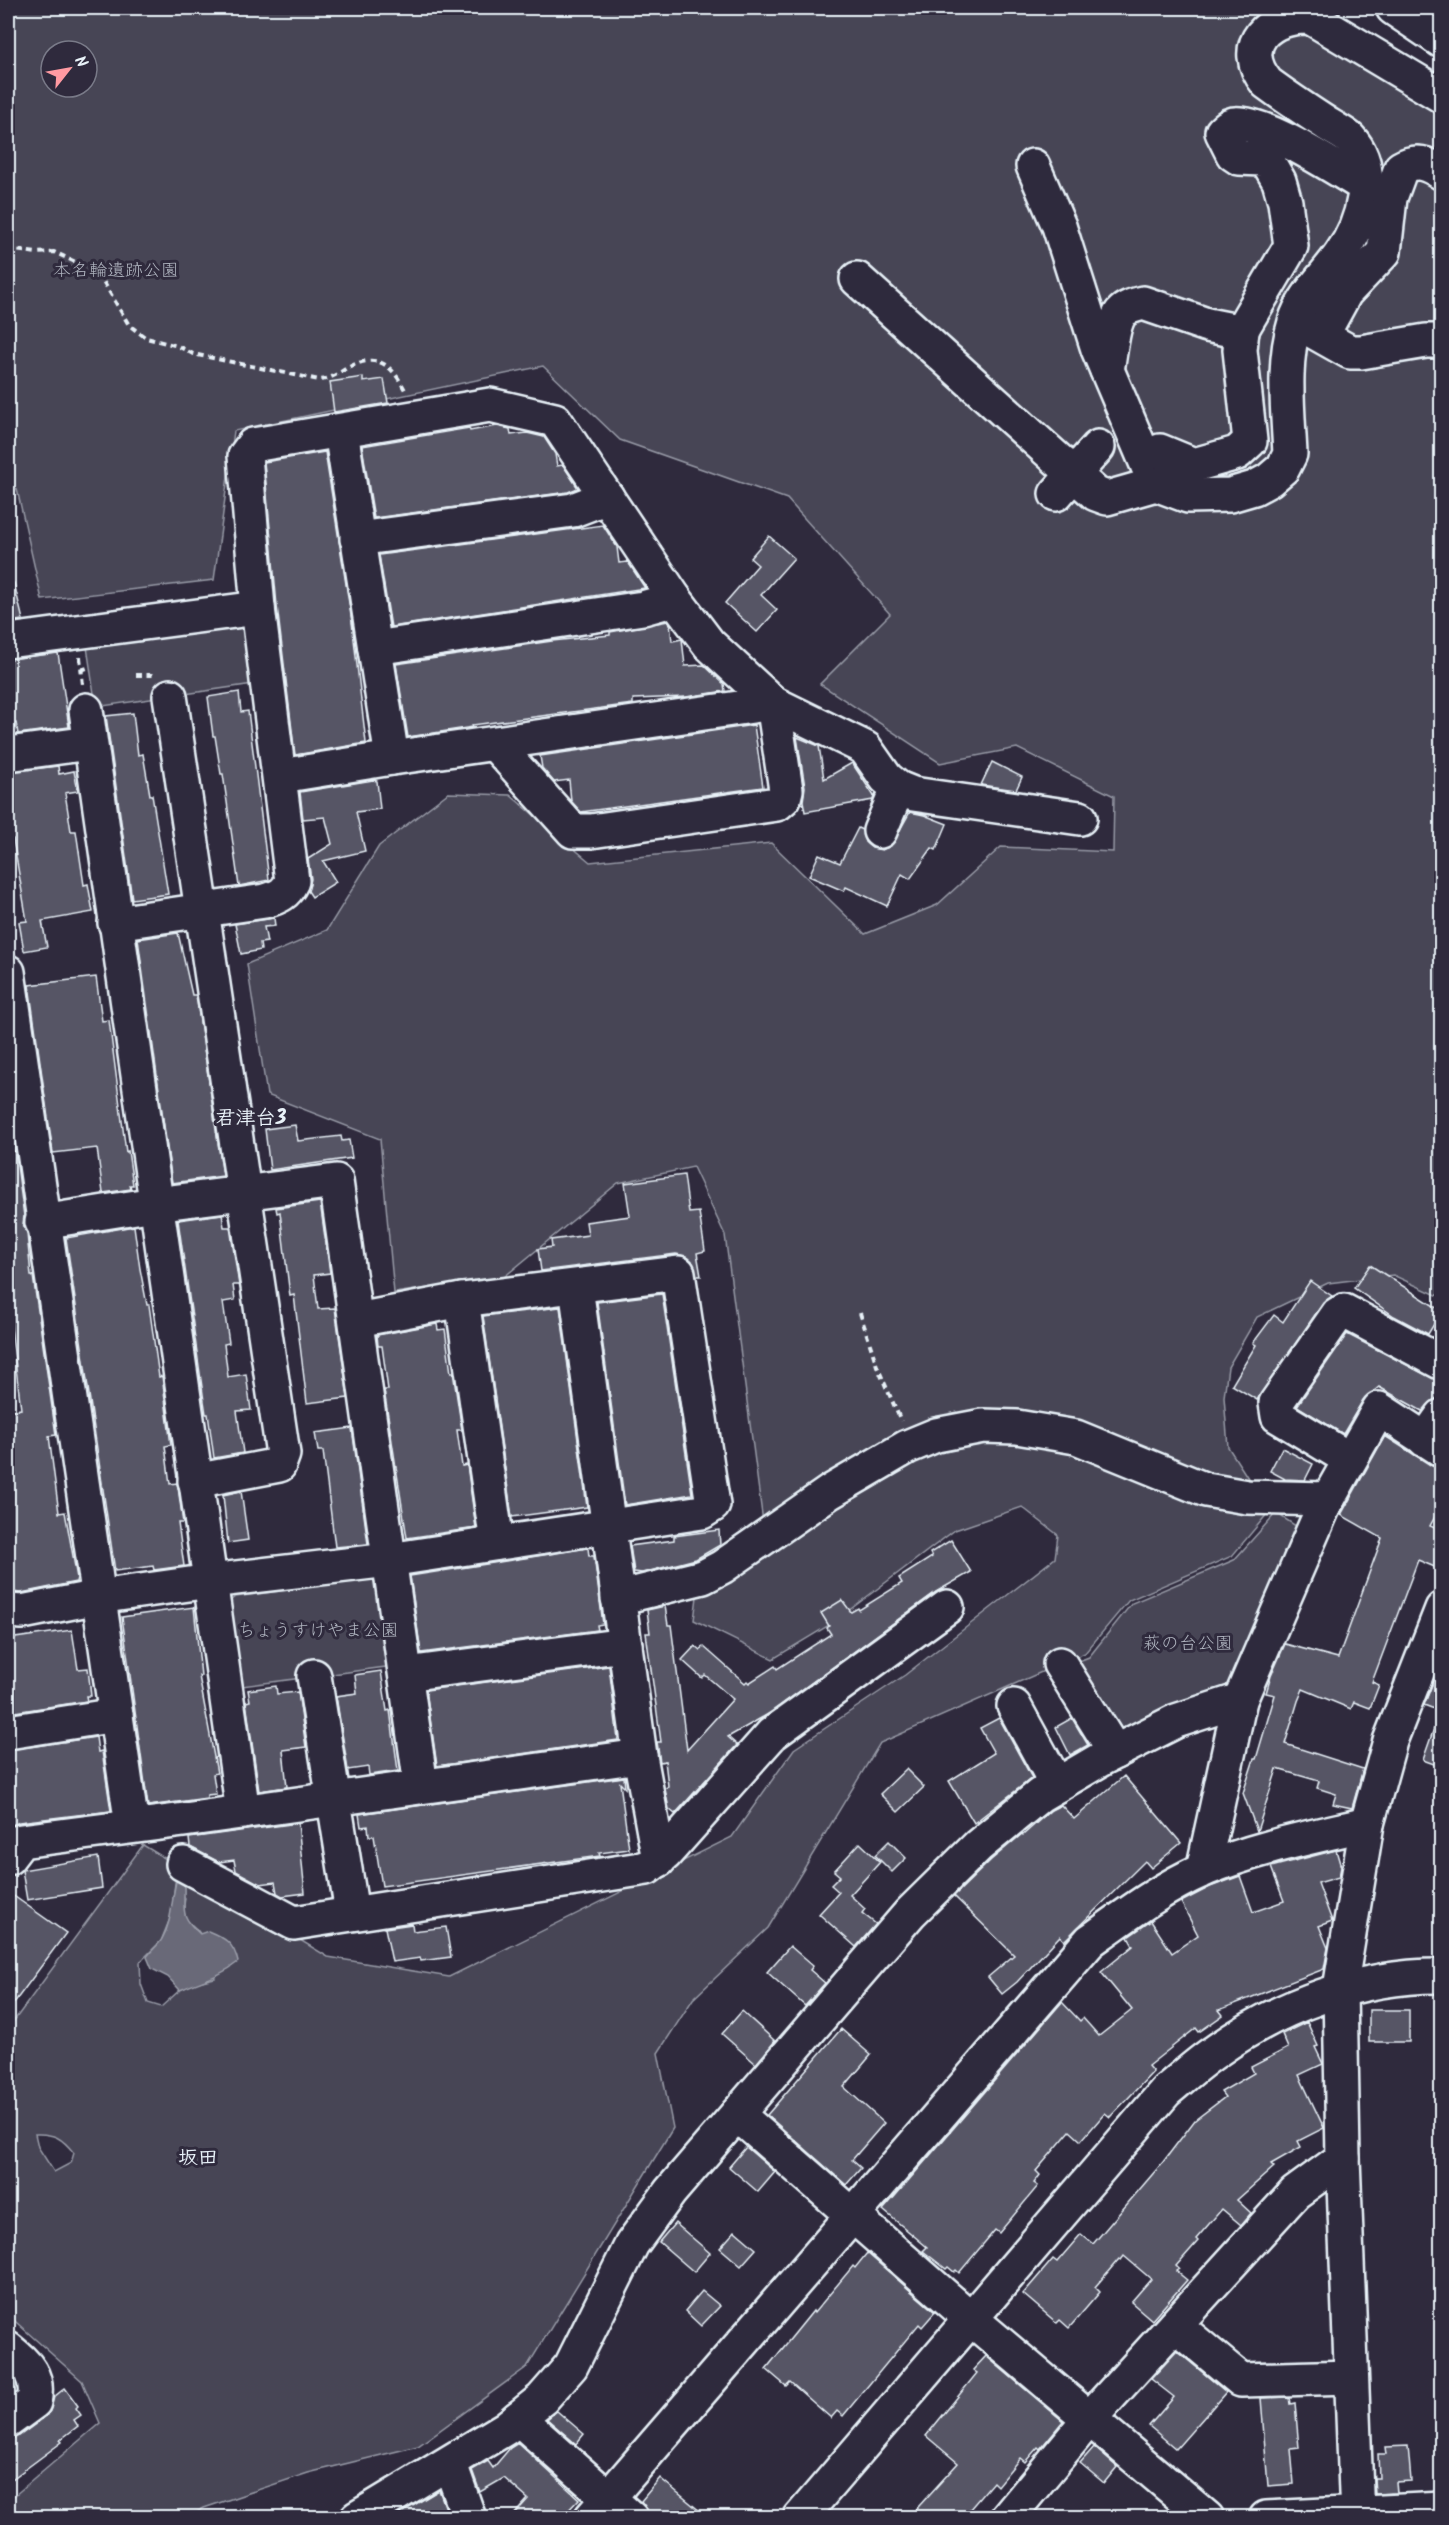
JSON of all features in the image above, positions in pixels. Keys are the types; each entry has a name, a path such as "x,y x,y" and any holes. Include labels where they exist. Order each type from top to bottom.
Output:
{"street":[{"path":"1393,8 1442,41"},
{"path":"857,279 1065,484 1107,498 1156,484 1188,496 1230,495 1254,488 1283,468 1290,454 1288,358 1309,328 1341,254 1355,230 1365,198 1365,176 1350,140 1267,83 1258,72 1253,54 1261,36 1275,22 1293,16 1310,17 1442,96"},
{"path":"1160,451 1194,465 1237,453 1250,441 1240,350 1242,332 1291,246 1290,229 1279,181 1268,162 1239,158 1233,154 1222,132 1232,124 1243,124 1273,134 1365,186"},
{"path":"1329,283 1384,252 1390,198 1401,168 1411,162 1416,162 1426,164 1442,173"},
{"path":"1034,166 1059,226 1098,349 1156,484"},
{"path":"1289,253 1329,283"},
{"path":"1107,370 1117,320 1123,312 1143,303 1207,325 1242,332"},
{"path":"1309,328 1350,352 1426,341 1442,341"},
{"path":"115,922 278,898 286,892 292,881 281,776 258,608 245,456 253,446 490,405 555,420 675,599 709,644 773,703 865,748 886,778 898,788 913,794 1080,818"},
{"path":"341,431 392,758"},
{"path":"1065,484 1098,447"},
{"path":"357,538 573,510 607,497"},
{"path":"375,648 643,608 675,599"},
{"path":"8,641 258,608"},
{"path":"170,696 283,1455 279,1465 195,1481"},
{"path":"281,776 773,703"},
{"path":"495,744 573,831 591,831 777,804 784,798 786,790 773,703"},
{"path":"86,710 243,1812"},
{"path":"8,754 90,743"},
{"path":"880,831 898,788"},
{"path":"8,972 42,1222 132,1826"},
{"path":"42,1222 155,1204 336,1181 421,1786"},
{"path":"8,1611 22,1612 210,1581 389,1560 497,1544 702,1512 712,1505 678,1273 462,1300 357,1320"},
{"path":"576,1287 640,1756 659,1860"},
{"path":"462,1300 497,1544"},
{"path":"1349,1459 1278,1416 1276,1411 1276,1403 1338,1314 1344,1311 1442,1363"},
{"path":"1203,1870 1240,1700 1327,1499 1380,1409 1436,1435"},
{"path":"618,1598 703,1577 722,1567 830,1492 907,1448 936,1435 982,1426 1017,1427 1076,1437 1206,1490 1247,1497 1327,1499"},
{"path":"183,1864 294,1923 647,1868 659,1860 772,1734 947,1607"},
{"path":"1357,2516 1342,2158 1340,1989 1367,1824 1390,1741 1442,1609"},
{"path":"406,1674 625,1645"},
{"path":"1060,1664 1115,1752"},
{"path":"314,1676 352,1913"},
{"path":"357,2517 450,2464 542,2399 571,2366 632,2244 670,2193 910,1913 978,1846 1040,1795 1115,1752 1176,1721 1240,1700"},
{"path":"1014,1706 1057,1785"},
{"path":"8,1732 116,1715"},
{"path":"8,1858 21,1841 640,1756"},
{"path":"518,2418 610,2511 853,2213 1090,1941 1147,1901 1203,1870 1283,1843 1367,1824"},
{"path":"800,2517 1166,2091 1216,2051 1275,2016 1340,1989 1387,1979 1442,1976"},
{"path":"737,2114 853,2213 970,2318 1207,2517"},
{"path":"1007,2517 1089,2419 1295,2193 1342,2158"},
{"path":"1175,2325 1241,2380 1351,2377"},
{"path":"8,2349 29,2366 35,2380 36,2392 34,2402 8,2421"},
{"path":"450,2464 470,2517"},
{"path":"1266,2517 1357,2516 1442,2509"}],"path":[{"path":"8,249 37,254 54,252 86,267 103,281 129,325 146,338 178,346 193,354 319,380 337,376 359,363 372,360 385,364 398,375 418,417"},
{"path":"79,650 86,710"},
{"path":"81,670 90,667"},
{"path":"860,1313 877,1366 907,1436 907,1448"}],"green space":[{"name":"本名輪遺跡公園","path":"8,8 1314,8 1441,98 1441,1297 1393,1275 1328,1283 1257,1317 1228,1367 1224,1397 1228,1447 1253,1486 1273,1507 1232,1556 1129,1600 1085,1653 880,1743 768,1928 693,1999 658,2053 673,2128 527,2367 418,2446 308,2473 204,2508 188,2517 8,2517 8,2501 100,2423 82,2381 8,2315 8,2029 143,1845 328,1957 449,1977 732,1837 794,1749 905,1675 1055,1558 1058,1535 1022,1507 955,1530 831,1624 773,1659 694,1620 700,1574 763,1522 725,1235 693,1167 618,1183 504,1277 394,1293 380,1139 267,1095 247,964 327,930 379,846 448,793 510,795 590,862 771,843 865,934 937,905 1001,847 1113,852 1114,796 1017,748 940,763 820,684 890,614 787,499 620,440 543,366 234,431 214,580 42,600 17,489 8,486","holes":["175,1883 185,1898 185,1918 201,1935 215,1978 194,1983 180,1990 161,2007 148,2003 141,1984 140,1962 161,1941 171,1916","35,2134 47,2134 66,2144 74,2153 71,2163 54,2172 38,2147"]},
{"path":"244,623 253,684 96,707 86,640"},
{"name":"萩の台公園","path":"1276,1513 1299,1528 1236,1688 1115,1737 1071,1664 1089,1657 1132,1603 1234,1560"},
{"name":"ちょうすけやま公園","path":"376,1578 393,1666 242,1686 230,1601 235,1597"}],"water":[{"path":"177,1878 184,1884 186,1917 193,1928 200,1934 208,1931 228,1942 238,1962 217,1975 180,1990 168,1977 152,1969 147,1957 166,1932"}],"building":[{"path":"363,377 363,382 384,379 388,403 334,412 330,382"},
{"path":"497,426 510,429 511,435 527,433 544,437 555,454 557,466 563,465 578,488 568,492 374,518 362,446 469,428 470,431"},
{"path":"325,452 352,622 366,743 295,755 277,606 264,462"},
{"path":"603,525 617,547 619,563 628,562 645,588 391,627 379,555"},
{"path":"769,536 794,558 761,595 777,610 757,632 725,603 758,565 750,558"},
{"path":"8,583 14,583 23,620 8,622"},
{"path":"668,621 672,641 682,639 685,666 704,665 724,684 725,691 686,697 633,699 633,704 472,725 473,727 408,737 396,664 552,641 610,635 610,632"},
{"path":"58,653 69,727 18,734 16,723 8,724 8,659"},
{"path":"239,692 241,712 248,711 269,880 239,886 223,774 221,774 215,736 213,736 208,697"},
{"path":"133,713 138,755 143,754 150,795 152,795 168,894 132,899 106,716"},
{"path":"754,725 763,787 581,812 571,801 569,780 554,782 542,768 540,756"},
{"path":"797,737 819,746 824,779 852,763 874,796 873,800 805,812 803,801 805,787"},
{"path":"992,762 1022,777 1016,790 981,785"},
{"path":"58,766 59,774 74,771 78,791 65,793 71,831 76,831 84,885 88,884 93,912 42,921 47,947 24,951 19,922 27,921 8,820 8,772"},
{"path":"377,781 380,809 356,812 365,851 323,861 336,882 312,897 308,891 311,879 308,859 332,844 325,817 303,819 300,792"},
{"path":"910,812 947,824 936,850 932,848 910,879 902,874 887,906 846,887 844,891 809,876 819,854 840,863 858,828 862,830 865,842 872,848 882,850 891,846"},
{"path":"274,918 275,926 264,927 267,942 260,943 261,950 241,954 235,924"},
{"path":"178,933 192,995 196,995 223,1176 172,1183 138,939"},
{"path":"96,977 102,1021 109,1020 126,1152 128,1151 133,1185 130,1185 131,1189 103,1193 97,1148 53,1153 29,985"},
{"path":"295,1125 298,1141 341,1136 342,1141 349,1140 352,1158 270,1170 265,1129"},
{"path":"8,1151 15,1151 24,1216 23,1224 27,1233 31,1276 33,1276 56,1435 49,1436 59,1513 65,1512 77,1578 76,1582 21,1593 12,1592 10,1580 8,1581 8,1411 21,1409 8,1303"},
{"path":"684,1175 689,1213 699,1212 705,1251 697,1253 701,1276 697,1276 692,1261 686,1256 676,1254 541,1271 538,1249 552,1247 551,1240 588,1235 586,1222 630,1216 625,1183"},
{"path":"320,1202 330,1273 314,1275 318,1309 335,1308 348,1398 307,1403 294,1295 290,1296 280,1212 277,1213 276,1208"},
{"path":"222,1214 224,1227 230,1227 239,1285 233,1285 235,1300 223,1302 229,1343 224,1344 228,1377 246,1374 251,1410 237,1411 243,1453 214,1458 178,1220"},
{"path":"134,1226 140,1269 147,1305 149,1305 159,1377 162,1376 171,1445 165,1446 170,1484 177,1483 178,1487 183,1523 178,1523 184,1566 154,1570 153,1566 115,1571 66,1238"},
{"path":"1370,1265 1442,1311 1428,1334 1394,1316 1354,1288"},
{"path":"1310,1281 1332,1296 1323,1303 1257,1400 1232,1385 1256,1345 1253,1343 1274,1315 1283,1322"},
{"path":"662,1294 692,1494 625,1505 597,1302"},
{"path":"560,1307 587,1507 512,1517 483,1316"},
{"path":"437,1324 438,1330 445,1329 462,1430 457,1430 462,1466 467,1465 476,1528 407,1538 384,1390 388,1390 382,1346 378,1346 377,1335"},
{"path":"1347,1334 1442,1383 1442,1389 1436,1399 1422,1411 1379,1387 1363,1400 1343,1434 1297,1406"},
{"path":"352,1428 368,1544 335,1547 323,1451 318,1451 315,1433"},
{"path":"1385,1436 1432,1466 1442,1469 1442,1504 1430,1526 1442,1531 1442,1570 1418,1560 1372,1682 1379,1685 1370,1708 1354,1702 1351,1709 1303,1689 1298,1701 1285,1744 1363,1769 1352,1808 1333,1804 1336,1794 1317,1788 1319,1781 1277,1769 1257,1831 1243,1793 1254,1759 1256,1759 1275,1695 1266,1693 1271,1676 1285,1644 1338,1658 1382,1538 1341,1515"},
{"path":"1282,1448 1313,1464 1305,1480 1285,1479 1270,1471"},
{"path":"241,1491 248,1540 228,1543 223,1495"},
{"path":"719,1530 720,1545 696,1559 642,1573 634,1572 630,1546 674,1540 674,1536"},
{"path":"951,1540 971,1572 936,1592 770,1713 728,1737 737,1745 675,1814 669,1809 665,1789 668,1786 665,1761 660,1762 657,1742 661,1742 646,1633 650,1633 647,1610 665,1606 668,1625 671,1625 687,1750 733,1699 705,1675 702,1678 682,1660 695,1646 700,1650 703,1646 745,1683 747,1681 749,1683 775,1666 777,1669 831,1634 821,1613 842,1600 851,1612 858,1608 859,1610 902,1583 899,1578 932,1557 930,1553"},
{"path":"588,1548 589,1556 594,1556 603,1624 597,1625 598,1630 421,1653 410,1576"},
{"path":"194,1607 201,1676 199,1676 217,1773 213,1774 216,1794 207,1795 207,1798 148,1806 122,1617"},
{"path":"72,1630 78,1669 88,1668 91,1696 86,1696 87,1701 8,1713 8,1678 13,1677 8,1639"},
{"path":"609,1666 618,1740 437,1766 426,1690"},
{"path":"381,1671 387,1711 390,1710 398,1771 369,1775 368,1767 348,1770 336,1696 357,1693 355,1675"},
{"path":"1434,1680 1442,1683 1442,1712 1424,1705"},
{"path":"276,1686 277,1694 298,1692 306,1747 283,1750 287,1787 259,1791 246,1702 250,1701 248,1690"},
{"path":"1439,1714 1442,1714 1442,1767 1423,1760"},
{"path":"999,1718 1032,1778 974,1823 949,1781 994,1753 980,1728"},
{"path":"1072,1718 1088,1745 1070,1755 1056,1727"},
{"path":"96,1737 98,1752 102,1751 111,1811 19,1822 8,1828 8,1750"},
{"path":"906,1769 924,1787 898,1812 880,1794"},
{"path":"1124,1776 1181,1843 1151,1868 1145,1861 1064,1941 1060,1936 1017,1982 1002,1994 988,1977 1014,1955 954,1896 991,1860 1051,1810 1061,1805 1074,1819"},
{"path":"624,1777 625,1788 620,1783 629,1849 599,1853 600,1856 382,1886 374,1836 369,1836 368,1826 361,1827 359,1814"},
{"path":"298,1823 305,1893 282,1896 277,1893 275,1882 260,1884 236,1871 234,1860 219,1862 190,1847 189,1838"},
{"path":"889,1841 906,1858 892,1872 875,1855"},
{"path":"860,1843 880,1862 850,1895 865,1909 862,1913 876,1924 856,1947 819,1914 839,1892 831,1885 840,1876 834,1871"},
{"path":"1336,1850 1341,1867 1339,1877 1318,1883 1332,1921 1319,1926 1328,1948 1324,1969 1219,2010 1223,2015 1199,2032 1196,2028 1148,2066 1153,2072 1110,2117 1105,2113 1081,2141 1070,2131 1036,2171 1040,2175 1034,2183 1038,2186 999,2233 995,2230 959,2273 948,2267 946,2269 923,2251 927,2247 883,2210 1062,2002 1080,2021 1083,2018 1099,2036 1132,2010 1101,1972 1133,1946 1128,1937 1151,1921 1172,1953 1198,1935 1181,1902 1210,1887 1240,1876 1253,1912 1284,1901 1271,1867"},
{"path":"98,1857 102,1888 27,1900 22,1870"},
{"path":"8,1892 66,1933 8,2011"},
{"path":"412,1924 413,1931 446,1927 451,1957 392,1962 385,1928"},
{"path":"790,1946 813,1966 810,1970 825,1983 805,2006 767,1972"},
{"path":"1369,2010 1409,2010 1409,2042 1369,2042"},
{"path":"742,2011 775,2041 756,2064 722,2034"},
{"path":"1307,2022 1323,2064 1299,2075 1324,2128 1298,2141 1301,2147 1271,2164 1274,2167 1237,2200 1251,2213 1241,2225 1222,2209 1176,2266 1179,2269 1176,2271 1187,2280 1152,2320 1131,2302 1151,2279 1124,2256 1095,2287 1100,2292 1069,2328 1060,2320 1057,2323 1023,2294 1053,2259 1057,2262 1081,2234 1093,2244 1163,2162 1195,2120 1225,2097 1221,2092 1254,2073 1251,2067 1288,2048 1282,2034"},
{"path":"841,2029 871,2055 844,2087 884,2123 852,2160 861,2168 846,2185 767,2115"},
{"path":"746,2147 775,2172 758,2192 729,2167"},
{"path":"675,2223 710,2253 694,2272 659,2242"},
{"path":"735,2231 756,2249 741,2266 720,2248"},
{"path":"867,2253 935,2312 922,2327 919,2324 843,2416 837,2411 831,2418 790,2382 786,2386 766,2369 813,2311 814,2313 853,2266 855,2268"},
{"path":"702,2291 720,2306 701,2326 685,2311"},
{"path":"1177,2351 1226,2392 1176,2449 1149,2426 1174,2397 1151,2379"},
{"path":"986,2356 1063,2421 1040,2449 1038,2447 1025,2462 1020,2458 997,2486 993,2482 963,2517 909,2517 958,2463 926,2436 977,2373 973,2370"},
{"path":"65,2388 78,2406 76,2408 81,2415 74,2420 78,2426 60,2440 62,2442 8,2482 8,2439 19,2436 45,2417 50,2411 54,2397"},
{"path":"1289,2397 1290,2404 1295,2403 1299,2448 1291,2449 1294,2484 1268,2486 1261,2398"},
{"path":"557,2411 584,2434 576,2444 547,2419"},
{"path":"518,2443 579,2499 562,2517 512,2517 528,2499 504,2478 480,2492 472,2470 488,2461 493,2468 510,2448"},
{"path":"1408,2446 1411,2481 1396,2482 1397,2493 1375,2494 1374,2478 1379,2478 1378,2454 1386,2454 1385,2447"},
{"path":"1094,2447 1117,2467 1104,2483 1080,2463"},
{"path":"660,2478 707,2517 649,2517 649,2512 641,2501"},
{"path":"439,2490 449,2517 394,2517"}],"district":[{"name":"君津台3","path":"251,1119"},
{"name":"坂田","path":"198,2159"}]}
